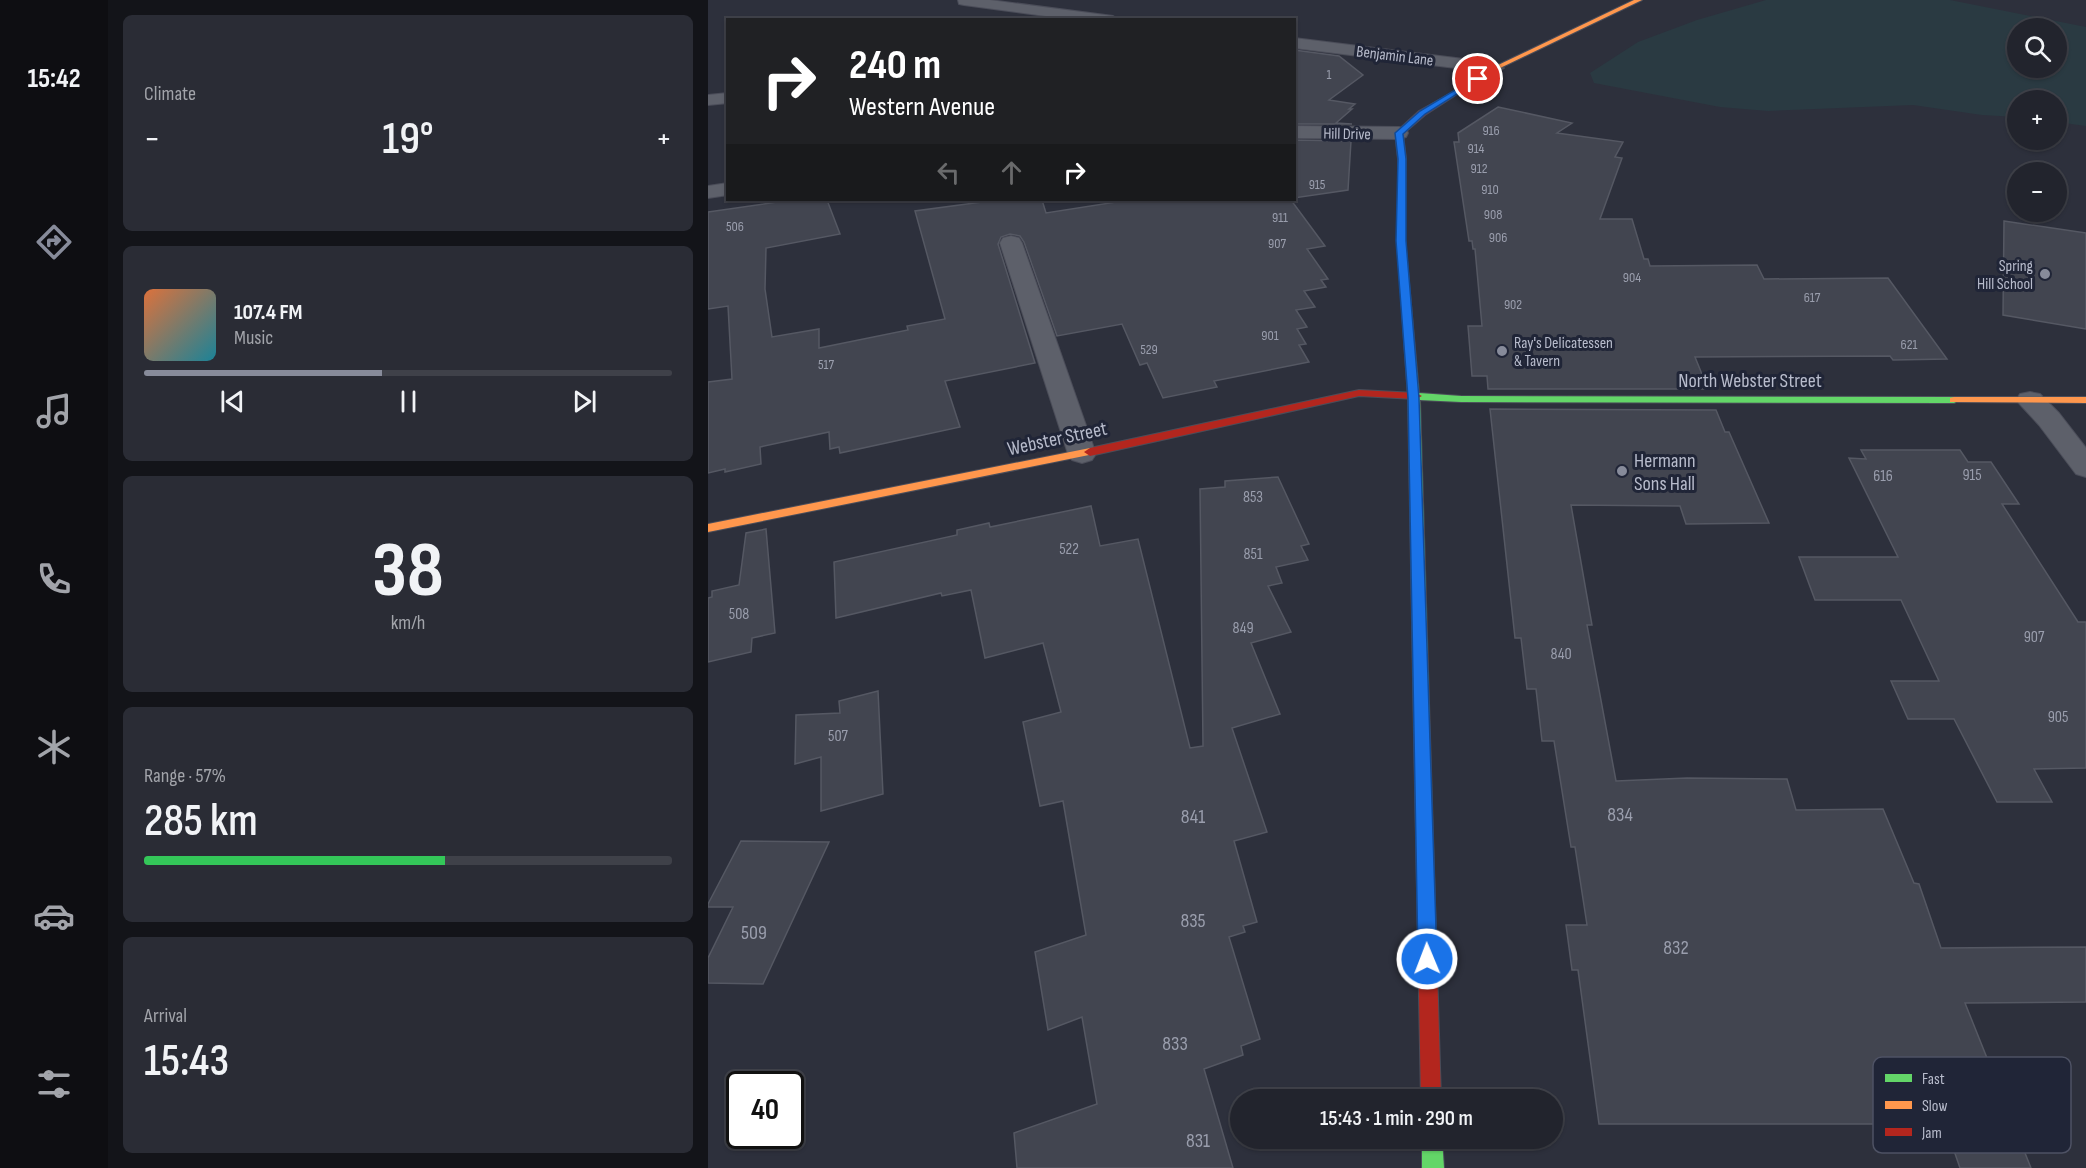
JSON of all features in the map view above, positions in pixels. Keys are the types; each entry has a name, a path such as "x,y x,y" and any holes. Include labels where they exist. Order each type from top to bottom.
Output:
{"street":[{"path":"1431,1089 1414,398 1401,241 1402,159 1399,133 1422,112 1496,68 1639,0"},
{"path":"964,1 1097,18"},
{"name":"Benjamin Lane","path":"1296,43 1496,68"},
{"path":"708,100 726,98"},
{"name":"Hill Drive","path":"1296,132 1399,133"},
{"path":"708,192 726,189"},
{"path":"1011,243 1082,454"},
{"name":"Webster Street","path":"708,528 1082,454 1359,393 1414,398"},
{"name":"North Webster Street","path":"1414,398 2086,400"},
{"path":"2031,400 2049,419 2086,468"},
{"path":"1432,1149 1433,1168"}],"shaded area":[{"path":"1766,0 1950,0 2041,18 2007,18 2007,78 2067,78 2067,23 2086,27 2086,126 2067,123 2067,90 2007,90 2007,116 1913,105 1768,111 1720,107 1594,83 1590,73 1638,42 1697,20"}],"building":[{"path":"1296,50 1339,56 1363,75 1329,100 1355,104 1336,123 1352,124 1296,124"},
{"path":"1498,107 1572,123 1557,133 1623,142 1615,157 1622,158 1600,219 1632,219 1644,259 1648,259 1650,266 1757,265 1764,279 1888,278 1947,359 1893,360 1890,356 1695,357 1708,389 1488,389 1487,376 1472,376 1468,326 1482,326 1475,249 1473,249 1472,241 1469,241 1454,142 1459,142 1458,133"},
{"path":"1296,140 1351,141 1348,190 1296,198"},
{"path":"784,201 827,201 840,234 766,248 765,289 772,337 819,329 819,348 908,330 907,326 945,319 915,211 990,201 1042,201 1046,213 1123,201 1292,201 1325,246 1307,249 1328,279 1321,280 1326,287 1304,291 1315,307 1296,310 1307,327 1297,329 1306,344 1299,345 1309,362 1214,381 1217,387 1163,398 1147,363 1140,365 1122,324 1057,336 1024,242 1020,236 1010,234 1001,237 998,244 1035,363 945,381 960,427 840,453 839,447 830,449 829,432 760,447 761,464 725,472 725,469 708,473 708,382 732,379 728,306 708,309 708,212"},
{"name":"Spring Hill School","path":"2004,221 2086,233 2086,329 2003,315"},
{"path":"1490,409 1716,410 1725,432 1729,432 1769,523 1686,524 1680,506 1571,505 1592,625 1587,625 1616,781 1687,778 1787,779 1796,810 1883,809 1914,883 1919,884 1941,948 2086,947 2086,1002 1965,1003 1987,1057 1873,1057 1873,1124 1599,1124 1578,970 1572,970 1566,925 1587,925 1575,847 1571,847 1554,741 1542,741 1536,689 1527,689 1521,638 1515,638"},
{"path":"1861,450 1960,450 1968,462 1991,462 2019,504 2002,504 2078,622 2086,622 2086,768 2034,769 2052,802 1997,802 1954,719 1908,719 1891,681 1939,681 1901,600 1815,600 1799,557 1898,557 1849,458 1866,459"},
{"path":"1278,477 1309,544 1301,546 1308,560 1276,567 1282,583 1268,586 1291,632 1251,643 1280,714 1232,728 1267,832 1234,841 1257,922 1243,926 1245,932 1229,937 1260,1039 1241,1046 1243,1055 1204,1069 1233,1168 1017,1168 1014,1133 1097,1104 1082,1017 1048,1030 1035,952 1086,935 1063,801 1040,806 1023,722 1061,712 1043,643 985,658 971,590 942,596 941,593 836,618 834,562 957,535 957,530 989,523 990,527 1091,506 1100,546 1138,539 1190,748 1203,746 1200,489 1225,487 1225,481"},
{"path":"766,529 775,633 752,638 751,652 708,662 708,598 712,597 712,591 739,585 746,533"},
{"path":"878,691 883,794 821,811 821,757 795,764 796,715 840,713 839,701"},
{"path":"741,841 829,842 763,984 708,983 708,958 733,907 708,907 708,904"},
{"path":"1955,1153 2025,1153 2031,1168 1960,1168"}],"traffic: fast":[{"path":"1401,238 1414,398 1422,736"},
{"path":"1416,396 1461,399 1954,400"},
{"path":"1432,1149 1433,1168"}],"traffic: slow":[{"path":"1460,90 1496,68 1639,0"},
{"path":"1954,400 2086,400"},
{"path":"708,528 1090,452"}],"traffic: jam":[{"path":"1401,238 1402,159 1399,133 1422,113 1460,90"},
{"path":"1090,452 1359,393 1416,396"},
{"path":"1422,736 1431,1089"}],"place":[{"name":"Spring Hill School","path":"2045,274"},
{"name":"Ray's Delicatessen & Tavern","path":"1502,351"},
{"name":"Hermann Sons Hall","path":"1622,471"}],"route":[{"path":"1427,959 1414,398 1401,241 1402,159 1399,133 1422,112 1478,79"}]}
